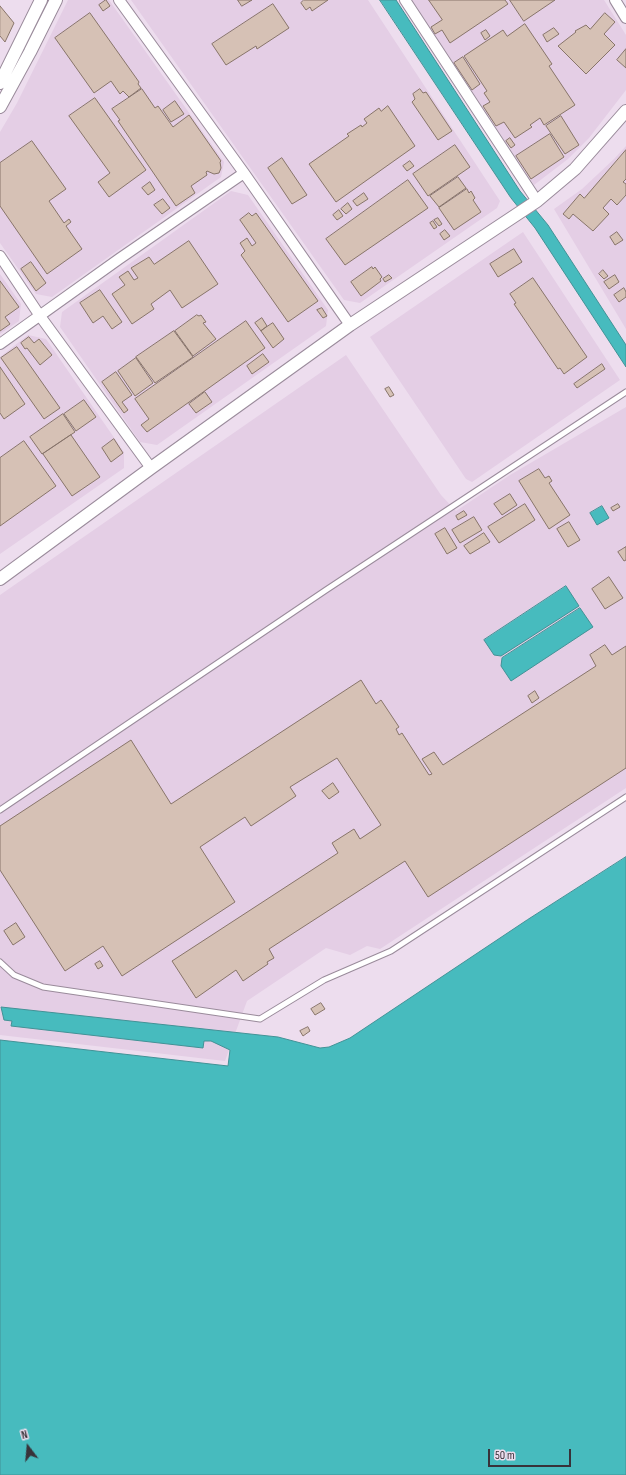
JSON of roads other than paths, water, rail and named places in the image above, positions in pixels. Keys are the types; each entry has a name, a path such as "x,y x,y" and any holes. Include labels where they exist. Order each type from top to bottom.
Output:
{"street":[{"path":"0,83 41,0"},
{"path":"0,108 56,0"},
{"path":"119,0 244,173 350,325"},
{"path":"405,0 535,202"},
{"path":"615,0 626,18"},
{"path":"0,579 350,325 535,202 575,169 626,111"},
{"path":"0,344 119,259 244,173"},
{"path":"0,256 40,316 151,468"}],"lane":[{"path":"0,810 326,590 626,392"},
{"path":"0,962 14,975 43,987 260,1019 324,980 391,952 626,797"}],"water":[{"path":"380,0 396,0 520,191 548,225 626,345 626,367 535,228 511,198"},
{"path":"602,506 609,518 597,525 590,513"},
{"path":"566,586 579,606 501,656 494,655 484,640"},
{"path":"580,608 593,627 511,681 501,666 502,658"},
{"path":"626,857 626,1475 0,1475 0,1040 228,1066 230,1050 211,1041 204,1041 203,1048 11,1026 12,1021 4,1020 1,1007 278,1037 320,1048 329,1047 350,1038 527,920"}]}
